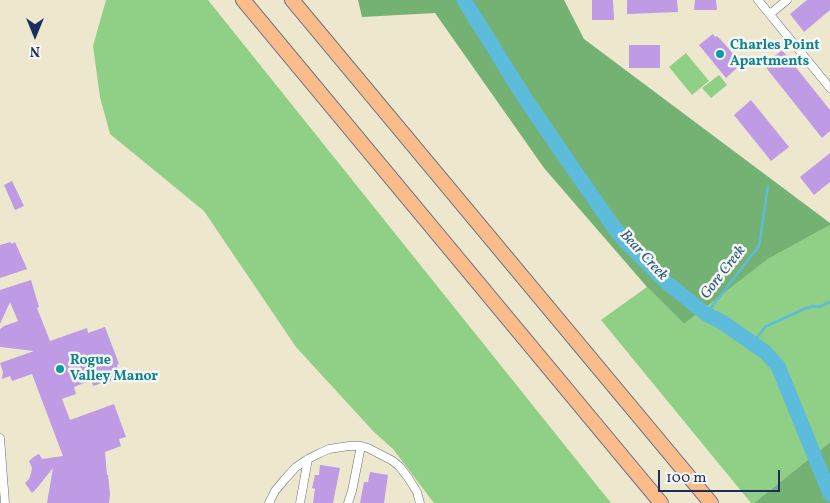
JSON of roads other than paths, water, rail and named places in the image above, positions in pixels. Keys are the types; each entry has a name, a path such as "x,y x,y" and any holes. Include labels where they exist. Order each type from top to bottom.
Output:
{"highway":[{"path":"243,0 662,503"},
{"path":"292,0 711,503"}],"street":[{"path":"758,0 830,88"},
{"path":"770,14 787,0"},
{"path":"0,438 4,503"},
{"path":"348,503 361,446"},
{"path":"269,503 275,491 285,479 296,467 308,459 339,447 361,446 376,451 400,467 414,486 420,503"},
{"path":"300,503 308,459"}],"waterway":[{"name":"Bear Creek","path":"464,0 526,100 625,241 666,282 706,314 722,322 765,352 778,366 830,494"},
{"name":"Gore Creek","path":"706,314 759,246 768,186"},
{"path":"753,343 765,327 804,309 814,306 819,307 830,302"}],"place":[{"name":"Charles Point Apartments","path":"720,54"},
{"name":"Rogue Valley Manor","path":"60,369"}]}
